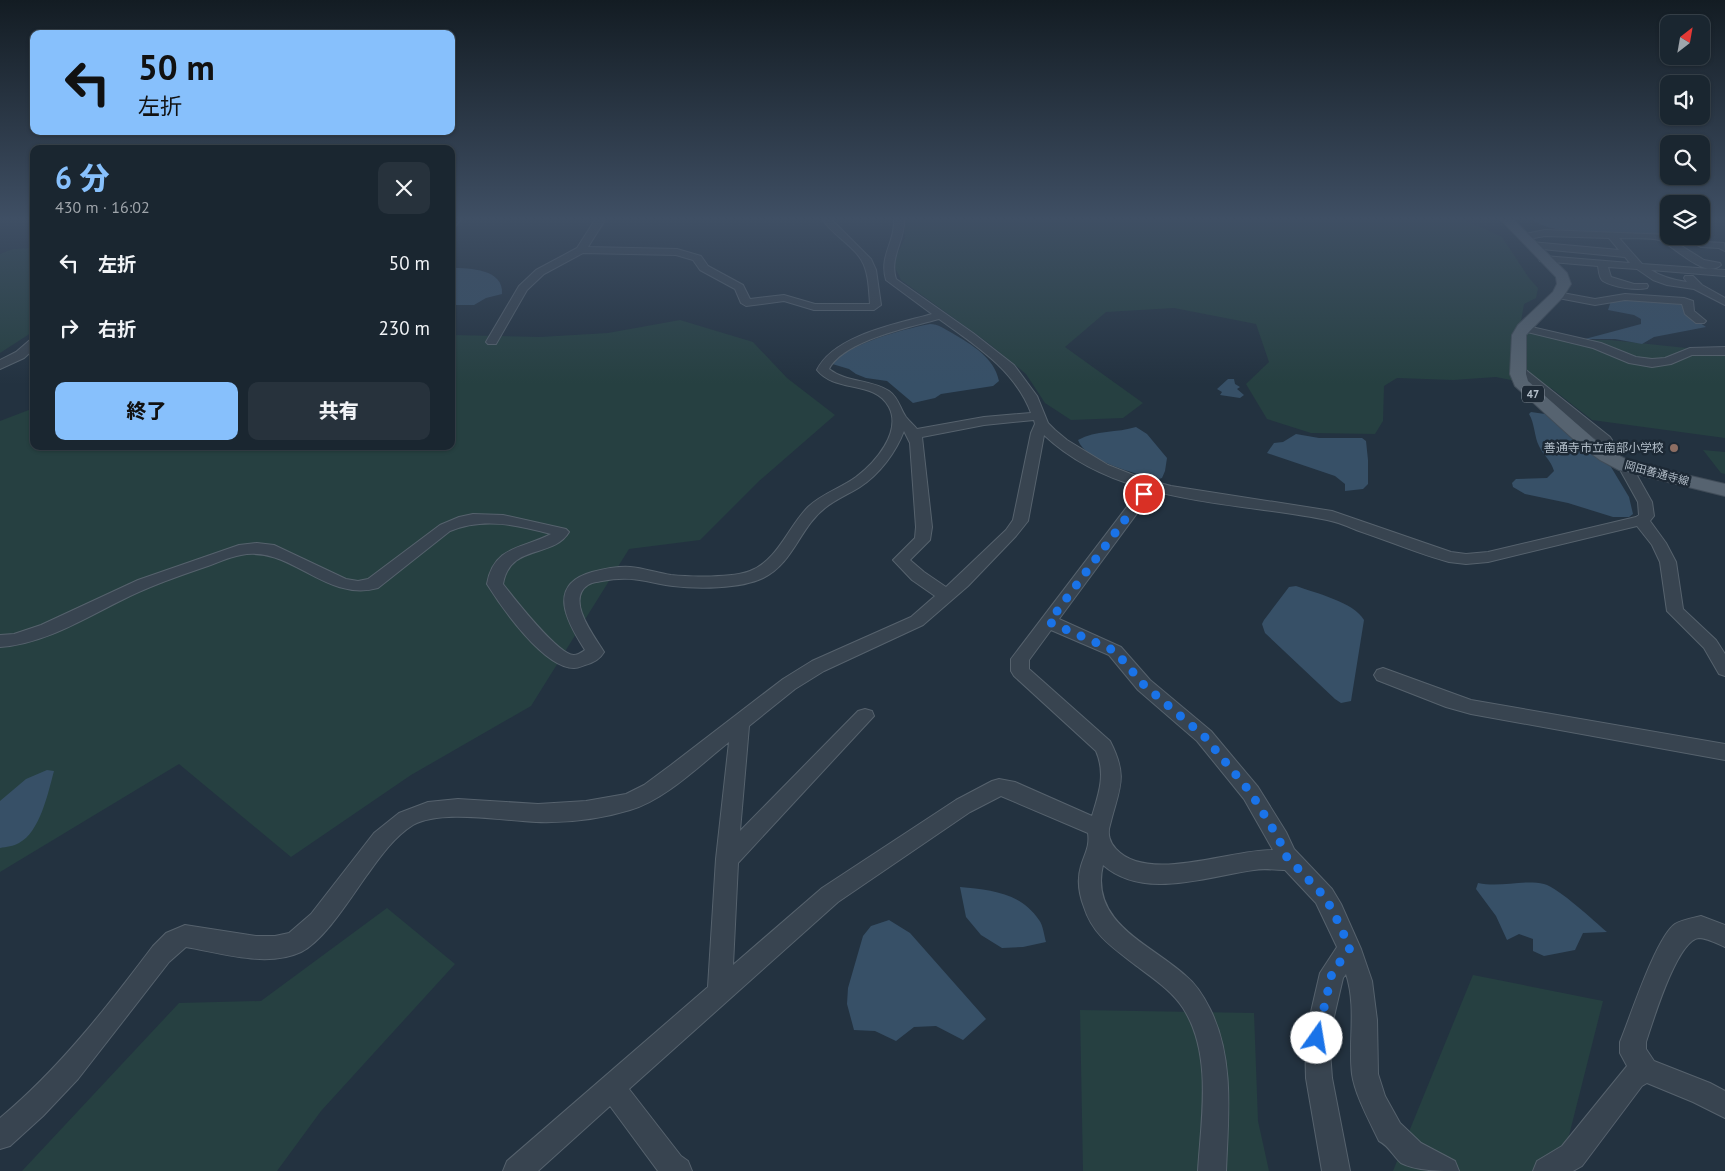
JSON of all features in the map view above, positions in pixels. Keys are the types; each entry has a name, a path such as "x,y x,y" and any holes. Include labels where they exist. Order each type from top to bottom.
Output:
{"main road":[{"path":"1523,328 1557,295 1564,284 1561,275"},
{"name":"岡田善通寺線","path":"1523,328 1519,335 1518,370 1521,383 1588,443 1606,456 1625,466 1725,490"}],"street":[{"path":"492,342 518,294 538,275"},
{"path":"716,275 739,287 746,303 784,298 814,307 874,308 876,305 871,275"},
{"path":"889,275 891,280 1010,368 1031,396 1041,420 1050,433 1062,443 1103,468 1136,481 1171,490 1332,516 1449,557 1477,559 1641,521 1647,516 1645,502 1625,466"},
{"path":"1604,275 1607,279 1634,287 1643,286"},
{"path":"1648,275 1663,281 1697,286"},
{"path":"1685,275 1724,309"},
{"path":"1557,295 1595,302 1625,296 1684,302 1689,303 1689,312 1700,321"},
{"path":"940,315 883,332 839,350 832,354 823,366 823,370 832,377 880,392 893,403 899,417 914,434 917,443 924,527 922,540 901,560 918,576 947,596"},
{"path":"1523,328 1597,346 1633,360 1652,363 1667,361 1690,352 1725,351"},
{"path":"0,365 20,355 30,346"},
{"path":"1518,370 1605,440"},
{"path":"0,641 8,642 27,637 131,589 239,550 269,549 343,584 358,586 372,584 446,528 462,522 486,518 501,519 561,532 556,538 510,556 496,571 495,584 528,628 566,660 574,662 587,658 595,652 582,632 570,600 572,591 582,581 603,575 628,572 675,581 730,580 748,578 765,570 781,555 808,516 826,499 860,481 875,467 896,434 899,426 899,417"},
{"path":"914,434 984,422 1041,420"},
{"path":"0,1136 34,1107 69,1070 161,954 174,941 185,936 256,948 295,943 319,922 381,840 406,819 428,811 458,808 538,813 586,810 629,802 651,791 789,684 818,666 917,621 947,596 1011,533 1020,521 1041,420"},
{"path":"1144,494 1020,659 1020,671 1102,746 1111,761 1113,775 1110,794 1091,869 1090,887 1095,909 1106,928 1172,978 1192,999 1205,1024 1215,1070 1212,1171"},
{"path":"1641,521 1659,540 1670,564 1675,611 1710,644 1725,669"},
{"path":"1049,622 1115,651 1144,685 1204,736 1251,793 1279,839 1285,855 1324,896 1350,948 1360,981 1365,1020 1366,1074 1374,1102 1389,1128 1388,1132 1394,1134 1411,1153 1445,1171"},
{"path":"1383,675 1453,702 1470,706 1725,752"},
{"path":"727,859 865,716"},
{"path":"720,990 727,859 740,723"},
{"path":"517,1171 830,895 963,806 999,788 1008,788 1099,836 1114,861 1147,874 1172,875 1258,860 1290,860"},
{"path":"1725,936 1701,927 1683,932 1675,942 1660,970 1633,1042 1633,1053 1645,1070 1701,1092 1725,1106"},
{"path":"1336,1171 1319,1078 1317,1038 1332,973 1350,948"},
{"path":"1547,1171 1572,1156 1633,1077 1645,1070"},
{"path":"612,1087 671,1166 678,1171"}],"green space":[{"path":"0,275 30,275 30,334 0,353"},
{"path":"898,275 1527,275 1538,288 1536,298 1524,304 1520,327 1576,340 1610,340 1725,352 1725,438 1592,420 1551,388 1496,377 1453,380 1397,378 1384,386 1383,421 1375,434 1311,433 1267,419 1246,384 1269,362 1256,324 1174,308 1106,312 1065,347 1143,403 1123,418 1071,420 1045,403 1026,374 987,342 901,280"},
{"path":"680,320 753,342 787,378 835,415 759,481 700,540 629,549 531,706 411,775 291,857 179,764 0,872 0,421 30,410 30,450 455,450 455,335 540,337 608,333"},
{"path":"1703,450 1725,452 1725,474 1721,473"},
{"path":"387,908 455,964 321,1111 277,1171 22,1171 179,1003 261,1001"},
{"path":"1473,975 1603,1001 1560,1171 1393,1171"},
{"path":"1080,1010 1254,1013 1258,1121 1269,1171 1083,1171"}],"water":[{"path":"455,275 491,275 498,279 502,294 486,298 474,305 455,305"},
{"path":"1619,298 1685,303 1690,316 1706,327 1654,337 1642,344 1615,339 1585,339 1641,324 1641,319 1634,315 1608,310 1611,301"},
{"path":"930,324 944,328 981,353 992,365 999,381 993,386 941,394 935,398 913,403 887,381 866,378 849,369 829,363 864,343"},
{"path":"1228,379 1234,379 1235,384 1240,387 1237,389 1244,395 1240,398 1220,395 1222,392 1217,389"},
{"path":"1531,412 1551,417 1592,454 1611,467 1629,497 1633,514 1629,517 1613,517 1568,503 1525,494 1513,487 1512,483 1516,479 1547,478 1554,471 1537,442 1529,414"},
{"path":"1136,427 1147,434 1167,458 1162,478 1156,480 1100,460 1083,448 1078,440 1099,433"},
{"path":"1296,434 1319,438 1362,438 1366,441 1368,484 1363,489 1345,491 1345,484 1335,476 1267,453 1274,443 1283,442"},
{"path":"1296,586 1343,603 1352,608 1364,620 1351,701 1341,703 1335,699 1265,633 1262,624 1264,620 1289,587"},
{"path":"47,770 54,771 38,821 26,838 19,843 0,848 0,801 26,779"},
{"path":"1528,882 1544,884 1567,898 1607,932 1583,933 1575,950 1544,956 1533,951 1533,939 1519,934 1507,940 1496,916 1476,889 1478,883 1495,885"},
{"path":"960,887 993,891 1023,903 1040,922 1046,942 1023,947 1002,948 981,935 966,917"},
{"path":"889,920 910,933 986,1019 963,1040 936,1026 914,1027 896,1041 875,1031 854,1030 847,1004 848,988 863,936 871,926"}],"place":[{"name":"善通寺市立南部小学校","path":"1674,448"}],"route":[{"path":"1144,494 1049,622 1115,651 1144,685 1204,736 1251,793 1279,839 1285,855 1324,896 1350,948 1332,973 1317,1038"}]}
